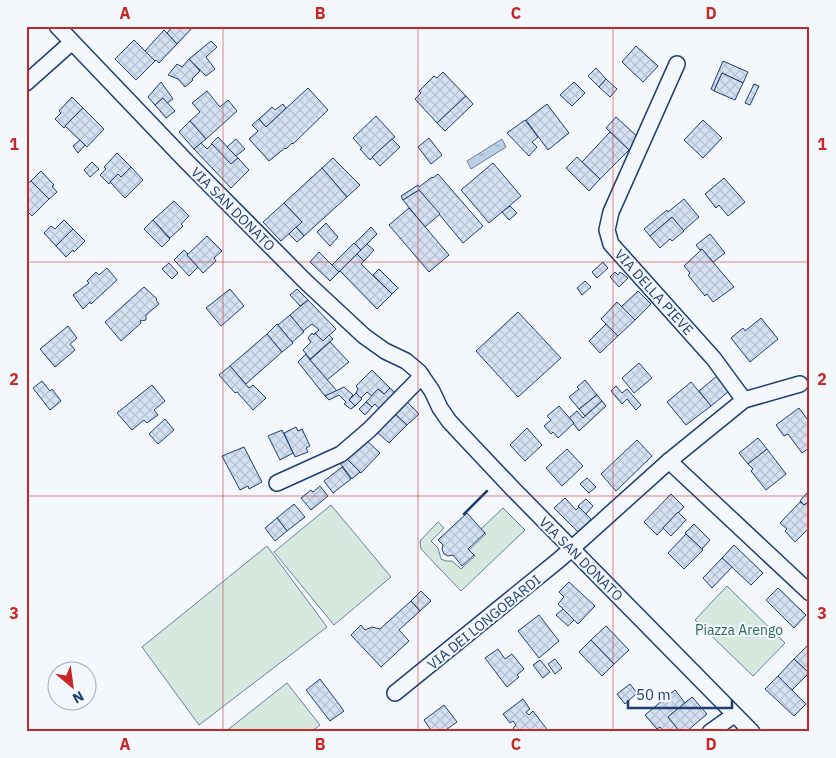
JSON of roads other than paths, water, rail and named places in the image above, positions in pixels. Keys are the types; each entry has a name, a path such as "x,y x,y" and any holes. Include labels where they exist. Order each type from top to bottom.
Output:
{"street":[{"name":"VIA SAN DONATO","path":"57,26 185,160 306,282 364,336 385,351 406,361 422,376 449,421 512,489 752,732"},
{"path":"26,84 72,42"},
{"name":"VIA DELLA PIEVE","path":"677,64 640,151 611,212 607,230 611,244 714,359 744,400"},
{"path":"277,483 341,454 369,430 422,376"},
{"path":"571,549 669,461 744,400 800,384"},
{"path":"669,461 810,593"},
{"name":"VIA DEI LONGOBARDI","path":"395,693 473,632 571,549"},
{"path":"710,732 734,715"}],"water":[{"path":"502,139 506,147 471,169 467,161"}],"park label":[{"name":"Piazza Arengo","path":"739,630"}]}
